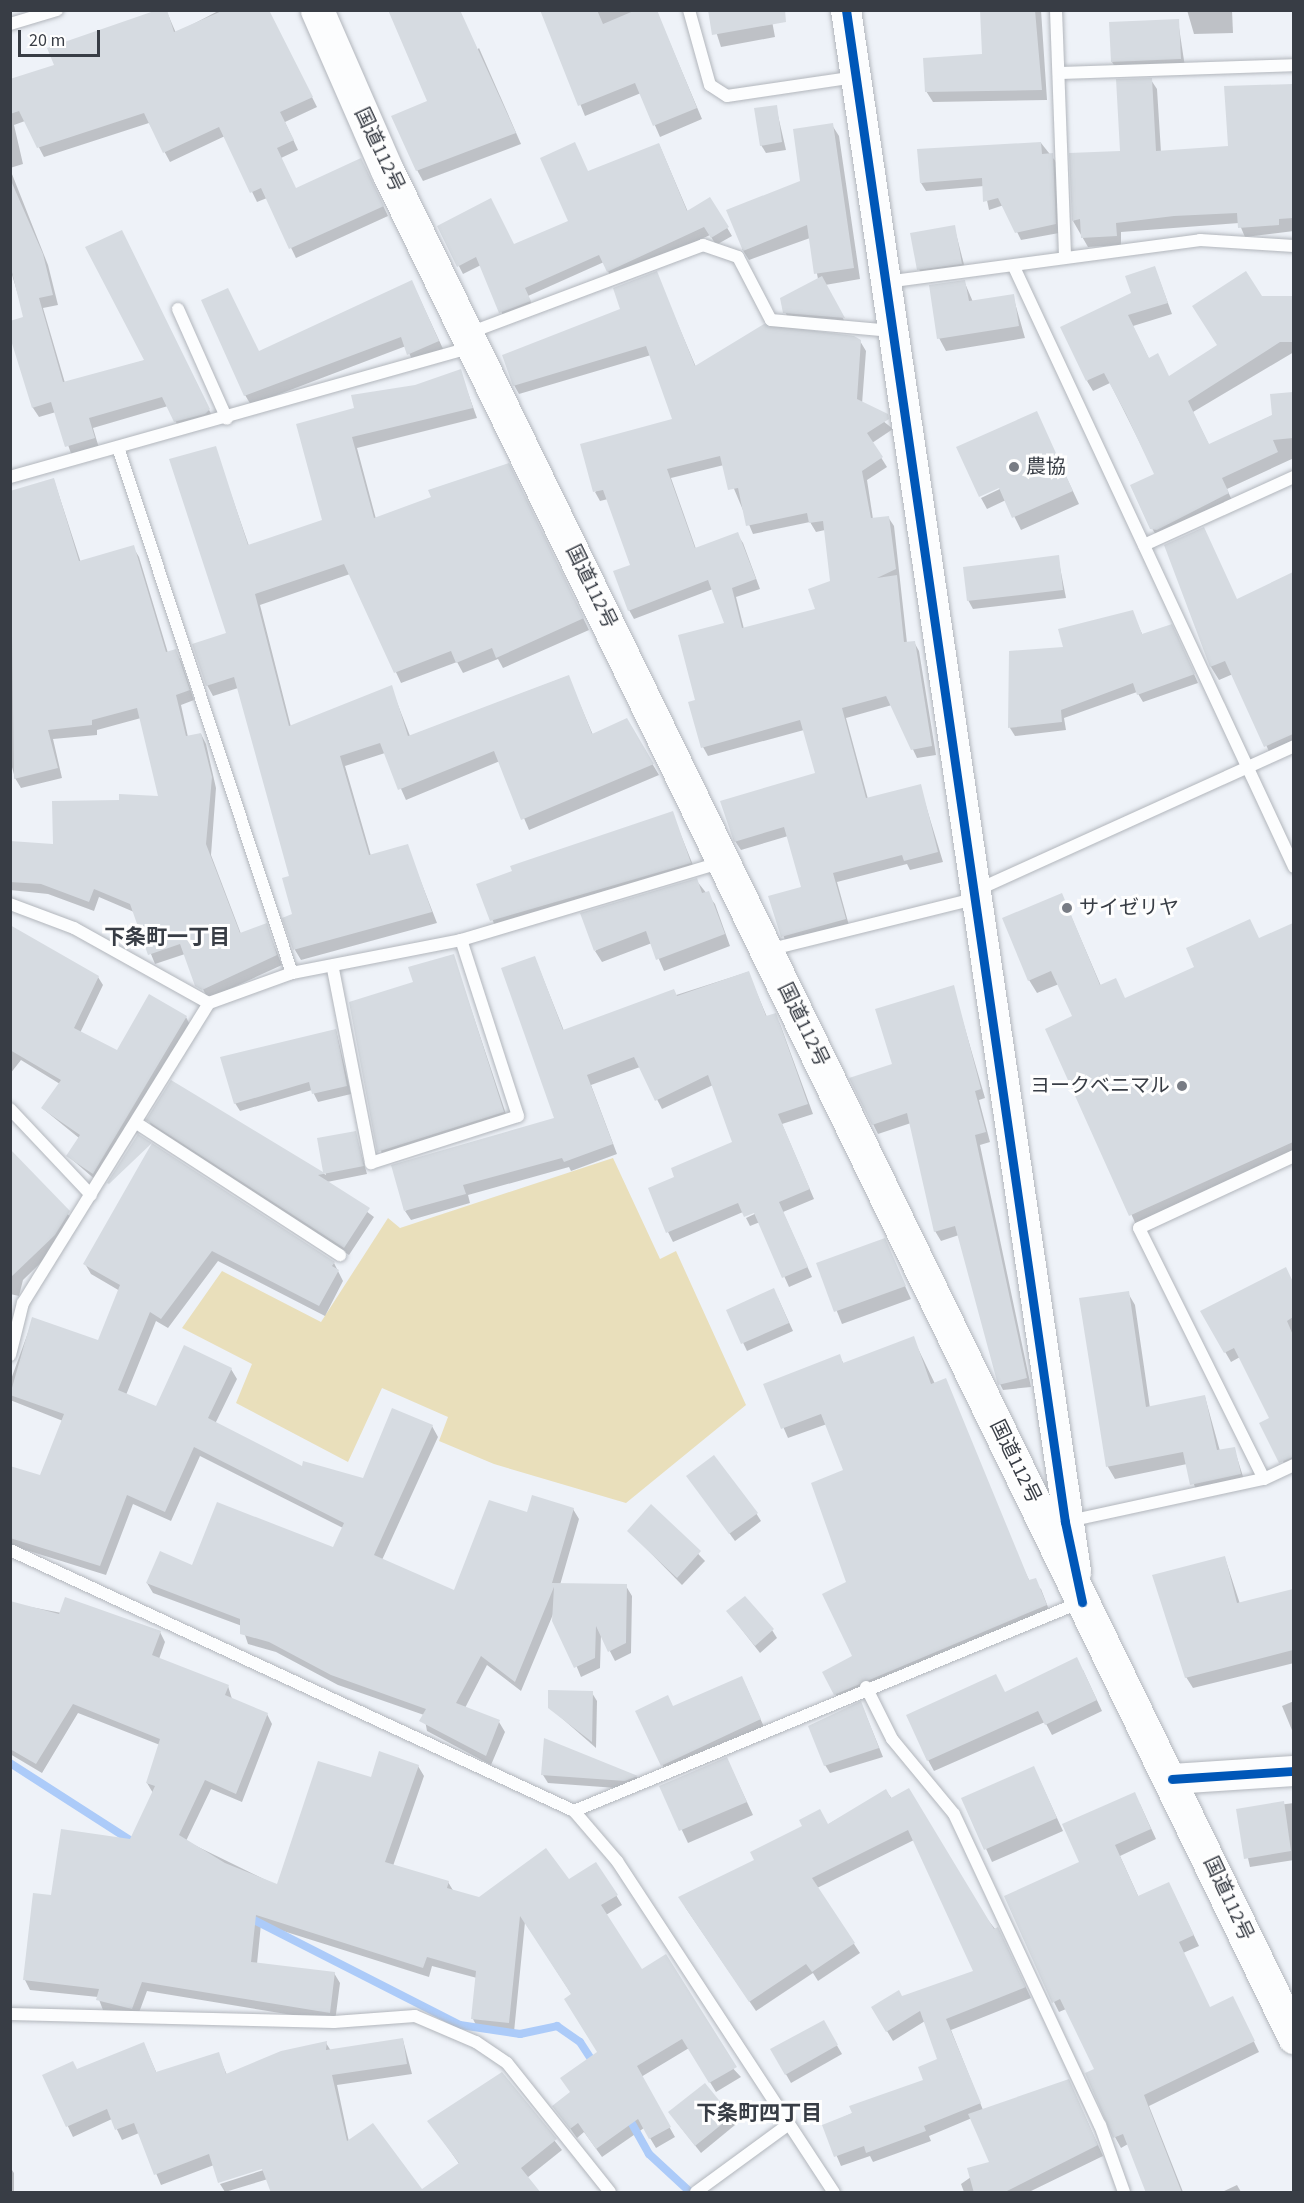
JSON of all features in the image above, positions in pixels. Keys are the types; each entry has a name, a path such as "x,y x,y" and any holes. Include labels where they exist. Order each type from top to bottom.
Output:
{"highway":[{"name":"国道112号","path":"317,10 471,340 1082,1602 1286,2003 1293,2037"}],"street":[{"path":"846,10 892,331 978,894 1065,1522 1082,1602"},
{"path":"1172,1779 1293,1771"}],"lane":[{"path":"10,24 57,10"},
{"path":"689,10 710,85 727,96 855,77"},
{"path":"1056,10 1065,257"},
{"path":"1059,73 1293,65"},
{"path":"885,282 1014,267 1065,257 1200,240 1293,246"},
{"path":"10,477 119,450 227,419 471,340 703,245 738,257 771,320 892,331"},
{"path":"1014,267 1293,867"},
{"path":"178,309 227,419"},
{"path":"119,450 292,974"},
{"path":"1144,545 1293,477"},
{"path":"767,951 978,894 1293,746"},
{"path":"10,1355 23,1304 138,1124 209,1003 292,974 333,969 461,939 724,862"},
{"path":"10,904 74,928 209,1003"},
{"path":"333,969 371,1163 518,1116 461,939"},
{"path":"12,1113 91,1195"},
{"path":"138,1124 340,1255"},
{"path":"1264,1479 1139,1228 1293,1156"},
{"path":"1065,1522 1264,1479 1293,1465"},
{"path":"10,1550 574,1811 616,1861 834,2193"},
{"path":"574,1811 866,1687 1082,1602"},
{"path":"866,1687 892,1739 954,1814 1100,2125 1125,2193"},
{"path":"10,2014 334,2022 415,2016 476,2042 507,2063 610,2193"},
{"path":"696,2193 789,2124"}],"shaded area":[{"path":"613,1158 660,1259 676,1251 746,1405 626,1503 494,1464 439,1441 448,1417 382,1388 348,1462 236,1403 252,1364 182,1328 222,1271 321,1322 388,1218 400,1228"}],"building":[{"path":"157,10 167,10 174,32 224,10 269,10 313,97 280,112 294,140 277,148 296,188 361,158 384,206 289,249 261,188 250,193 219,127 163,153 144,113 37,148 19,111 10,114 10,79 54,65 47,48"},
{"path":"388,10 460,10 516,133 416,171 391,116 427,101"},
{"path":"540,10 597,10 603,24 636,10 657,10 697,108 653,126 635,83 578,106"},
{"path":"708,10 785,10 786,22 712,35"},
{"path":"980,10 1035,10 1042,90 925,92 923,58 982,54"},
{"path":"1179,19 1181,59 1111,62 1109,22"},
{"path":"1152,78 1156,151 1228,146 1224,86 1293,84 1293,218 1279,219 1279,225 1238,228 1237,213 1174,216 1116,223 1117,236 1081,238 1080,219 1072,221 1069,153 1120,151 1116,79"},
{"path":"777,105 782,142 760,146 754,108"},
{"path":"833,123 854,268 814,274 807,225 743,251 726,210 800,181 793,129"},
{"path":"575,142 588,171 659,143 687,211 710,197 729,227 711,238 704,227 607,272 599,255 525,288 531,301 499,313 476,257 457,267 437,226 491,198 514,244 568,221 540,158"},
{"path":"1041,142 1042,154 1053,153 1056,224 1015,233 998,198 983,202 982,178 920,183 917,149"},
{"path":"12,183 43,254 53,295 39,298 63,382 144,360 85,247 122,230 210,409 205,414 174,422 162,397 89,418 95,438 65,447 51,402 32,408 10,337 10,321 23,317 10,264"},
{"path":"955,225 962,264 917,270 910,233"},
{"path":"1155,266 1168,303 1128,315 1149,358 1158,353 1169,376 1217,345 1192,306 1246,271 1262,296 1293,296 1293,342 1280,342 1188,401 1209,444 1272,415 1270,394 1293,392 1293,438 1273,440 1278,452 1222,478 1229,493 1157,530 1150,529 1130,485 1154,474 1126,414 1104,373 1086,381 1060,327 1131,293 1125,276"},
{"path":"657,271 695,366 764,324 854,336 861,340 857,399 888,414 889,419 867,433 883,457 862,471 871,518 889,516 896,569 877,578 897,575 904,642 915,641 932,746 911,750 886,696 842,708 866,798 921,784 938,852 904,861 902,855 833,873 846,919 781,937 768,896 801,887 784,827 734,842 720,801 815,773 800,720 701,748 688,702 695,700 678,635 724,623 708,580 628,611 613,571 630,565 603,490 593,492 580,444 672,419 646,346 513,386 502,355 620,309 613,288","holes":["720,456 728,490 738,488 746,526 807,513 809,523 823,521 830,581 808,589 815,609 742,628 732,588 756,579 738,532 695,548 667,469"]},
{"path":"822,276 845,318 783,313 780,298"},
{"path":"412,280 439,341 407,355 401,337 244,396 201,300 228,288 259,351"},
{"path":"965,280 969,301 1014,294 1019,326 937,339 929,285"},
{"path":"461,369 473,408 352,437 374,518 431,497 428,490 509,463 584,618 496,658 492,648 456,663 451,651 394,673 344,564 255,594 289,726 392,685 408,736 569,675 592,734 627,718 654,764 521,820 494,751 398,790 380,743 340,756 369,855 408,844 432,912 293,950 282,918 292,914 282,878 289,876 234,677 206,686 192,644 226,633 169,459 216,446 248,545 322,520 296,424 354,408 351,395 415,385"},
{"name":"農協","path":"1037,411 1073,491 1012,518 999,488 979,497 956,447"},
{"path":"54,478 79,561 134,545 166,652 176,649 190,690 176,695 186,736 201,733 212,777 206,844 240,933 267,923 277,955 202,990 195,986 180,944 148,955 130,904 94,889 89,902 41,884 10,882 10,841 53,844 52,801 119,800 119,794 158,796 137,708 92,720 92,725 48,730 58,768 14,779 10,491"},
{"path":"1204,527 1237,599 1293,572 1293,734 1264,747 1225,661 1210,667 1164,545"},
{"path":"1059,555 1063,590 967,601 963,567"},
{"path":"1133,610 1142,634 1172,624 1195,674 1137,695 1133,683 1061,710 1062,722 1008,728 1009,651 1063,647 1058,629"},
{"path":"673,811 691,863 490,921 476,884 512,871 510,866"},
{"path":"697,878 702,893 709,891 725,934 656,960 646,931 594,951 580,913"},
{"name":"ヨークベニマル","path":"1062,893 1100,985 1116,978 1125,998 1194,967 1186,948 1250,919 1259,938 1293,923 1293,1142 1129,1216 1045,1029 1072,1016 1051,971 1028,981 1002,918"},
{"path":"10,925 99,976 74,1028 117,1050 149,994 187,1016 93,1174 66,1156 80,1135 41,1108 61,1080 10,1050"},
{"path":"454,954 504,1112 377,1152 349,1002 413,982 408,967"},
{"path":"535,956 563,1030 674,989 677,996 749,971 766,1016 776,1013 808,1104 778,1114 810,1189 779,1202 808,1267 782,1278 754,1213 744,1217 738,1203 666,1233 648,1188 674,1177 671,1168 732,1142 708,1075 655,1101 634,1057 587,1075 613,1144 564,1162 562,1158 463,1185 466,1194 404,1211 391,1165 554,1118 501,968"},
{"path":"954,985 981,1089 975,1091 986,1132 975,1135 1027,1378 998,1385 955,1226 934,1232 907,1113 872,1125 849,1078 892,1064 875,1009"},
{"path":"336,1029 347,1086 312,1094 309,1082 234,1104 220,1057"},
{"path":"171,1080 323,1172 317,1138 356,1131 364,1166 318,1175 370,1208 344,1248 146,1120"},
{"path":"138,1134 152,1143 109,1184 107,1183"},
{"path":"152,1143 335,1262 332,1266 339,1270 319,1306 212,1251 161,1319 150,1312 118,1390 156,1406 184,1345 232,1368 208,1418 302,1466 303,1461 363,1478 392,1408 433,1425 374,1555 454,1590 489,1500 527,1512 532,1495 574,1508 552,1583 627,1584 626,1643 608,1652 596,1626 595,1658 574,1668 552,1621 554,1587 515,1682 481,1656 456,1703 500,1720 486,1756 419,1721 426,1709 331,1675 269,1642 240,1634 240,1619 146,1583 160,1551 192,1565 217,1502 333,1547 344,1523 194,1447 165,1512 127,1495 100,1566 10,1538 10,1466 40,1475 64,1414 10,1395 32,1317 98,1340 120,1285 83,1264"},
{"path":"10,1149 70,1211 55,1235 10,1278"},
{"path":"885,1238 906,1286 834,1312 816,1263"},
{"path":"1286,1267 1293,1282 1293,1317 1287,1321 1293,1335 1293,1457 1279,1463 1259,1423 1269,1418 1234,1348 1224,1353 1200,1311"},
{"path":"774,1288 789,1323 741,1344 726,1310"},
{"path":"1129,1291 1146,1407 1205,1395 1217,1450 1235,1447 1241,1474 1190,1485 1183,1452 1106,1467 1079,1298"},
{"path":"914,1336 931,1384 946,1378 1029,1580 1036,1578 1047,1605 834,1695 822,1672 852,1656 822,1594 846,1582 811,1483 843,1470 821,1414 781,1429 763,1384 840,1354 843,1363"},
{"path":"714,1455 758,1513 729,1534 686,1476"},
{"path":"651,1504 701,1551 677,1578 627,1531"},
{"path":"1225,1556 1237,1603 1293,1589 1293,1650 1185,1678 1152,1575"},
{"path":"745,1596 774,1629 755,1646 726,1611"},
{"path":"65,1597 161,1631 152,1655 229,1685 225,1695 268,1713 236,1794 205,1780 179,1835 225,1863 277,1884 318,1761 371,1777 379,1751 419,1765 385,1862 449,1881 447,1888 479,1897 546,1848 569,1879 596,1862 618,1895 601,1905 642,1969 666,1954 737,2067 709,2083 682,2039 637,2066 671,2127 649,2139 638,2119 596,2149 578,2123 570,2129 552,2106 570,2092 560,2078 597,2052 564,1999 571,1994 520,1916 509,2023 471,2019 476,1971 427,1957 423,1968 256,1915 251,1962 335,1972 330,2013 142,1982 132,2009 96,2000 99,1989 23,1980 33,1893 51,1895 61,1829 130,1839 155,1786 146,1783 160,1739 73,1704 36,1764 10,1749 10,1601 59,1614"},
{"path":"1077,1657 1097,1700 1045,1725 1038,1711 927,1761 906,1715 996,1674 1005,1692"},
{"path":"742,1676 761,1719 661,1766 635,1711 668,1695 673,1706"},
{"path":"548,1690 593,1691 592,1742 548,1708"},
{"path":"861,1701 879,1748 824,1766 808,1726"},
{"path":"544,1738 638,1776 625,1781 541,1775"},
{"path":"727,1757 747,1802 679,1831 659,1786"},
{"path":"1034,1766 1057,1818 984,1850 961,1798"},
{"path":"909,1788 994,1929 998,1927 1026,1987 946,2019 981,2103 924,2126 926,2131 866,2153 864,2146 834,2157 822,2125 852,2113 849,2106 923,2080 918,2067 937,2059 920,2011 886,2032 871,2007 899,1990 902,1996 973,1971 908,1830 812,1878 855,1943 812,1972 806,1964 749,2002 678,1897 754,1860 750,1852 802,1826 799,1820 820,1809 828,1824 886,1789 891,1798"},
{"path":"1135,1792 1151,1829 1115,1845 1138,1896 1169,1882 1194,1935 1179,1942 1210,2007 1233,1996 1255,2041 1144,2095 1182,2193 1146,2193 1123,2134 1113,2138 1085,2073 1094,2069 1060,1999 1052,2003 1004,1896 1079,1862 1062,1824"},
{"path":"1284,1801 1291,1851 1244,1859 1236,1809"},
{"path":"824,2020 838,2045 785,2075 770,2049"},
{"path":"403,2038 407,2064 332,2075 347,2141 373,2123 422,2189 459,2163 427,2121 502,2072 557,2139 521,2168 541,2193 271,2193 262,2169 218,2183 209,2154 154,2175 134,2123 115,2130 107,2109 66,2127 42,2075 73,2061 77,2069 144,2042 156,2072 219,2052 226,2074 281,2051 327,2041 326,2050"},
{"path":"1069,2079 1098,2145 1003,2193 974,2193 967,2168 989,2162 968,2114"},
{"path":"705,2083 732,2116 695,2146 668,2112"}],"waterway":[{"path":"10,1763 136,1844"},
{"path":"248,1917 460,2025 520,2034 557,2026 580,2042 595,2065"},
{"path":"626,2113 649,2154 690,2192"}],"cycle path":[{"path":"846,10 1065,1522 1082,1602"},
{"path":"1172,1779 1294,1771"}],"place":[{"name":"農協","path":"1014,467"},
{"name":"サイゼリヤ","path":"1067,908"},
{"name":"ヨークベニマル","path":"1182,1086"}],"district":[{"name":"下条町一丁目","path":"167,937"},
{"name":"下条町四丁目","path":"759,2113"}]}
